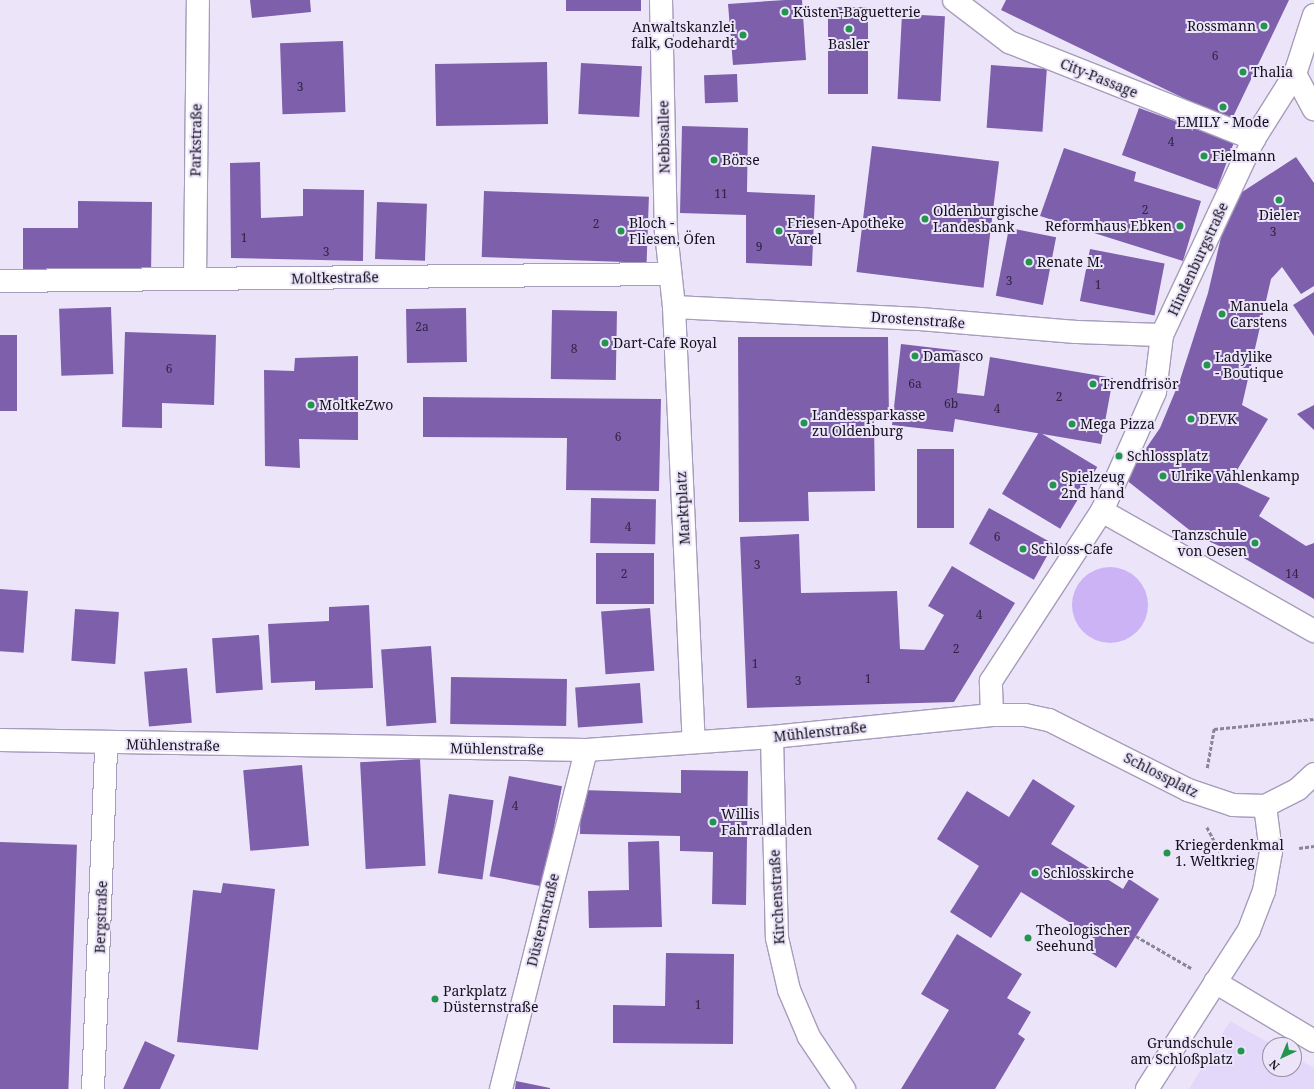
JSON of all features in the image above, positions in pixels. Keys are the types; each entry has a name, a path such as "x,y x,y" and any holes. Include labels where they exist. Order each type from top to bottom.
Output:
{"street":[{"name":"Parkstraße","path":"195,280 198,0"},
{"name":"Nebbsallee","path":"661,0 670,274"},
{"name":"City-Passage","path":"954,0 1009,42 1254,139"},
{"name":"Hindenburgstraße","path":"1102,511 1155,392 1162,335 1254,139 1295,74 1314,15"},
{"path":"1295,74 1314,109"},
{"name":"Moltkestraße","path":"0,281 670,274"},
{"name":"Marktplatz","path":"670,274 674,307 694,741"},
{"name":"Drostenstraße","path":"674,307 920,319 1074,332 1162,335"},
{"path":"992,715 991,681 1102,511 1314,631"},
{"name":"Mühlenstraße","path":"0,740 106,744 586,750 694,741 772,737 992,715"},
{"name":"Schlossplatz","path":"992,715 1025,715 1049,720 1201,795 1233,805 1265,806 1298,789 1314,774"},
{"name":"Kirchenstraße","path":"772,737 777,938 789,990 809,1037 844,1089"},
{"name":"Bergstraße","path":"93,1089 106,744"},
{"name":"Düsternstraße","path":"501,1089 586,750"},
{"path":"1147,1089 1249,930 1264,891 1271,852 1265,806"},
{"path":"1215,982 1314,1040"}],"path":[{"path":"1271,852 1226,862 1196,810 1201,795 1214,729 1314,719"},
{"path":"1136,936 1215,982"}],"shaded area":[{"path":"1110,567 1125,570 1137,578 1145,590 1148,605 1145,620 1137,632 1125,640 1110,643 1095,640 1083,632 1075,620 1072,605 1075,590 1083,578 1095,570"},
{"name":"Grundschule am Schloßplatz","path":"1230,1021 1262,1039 1262,1077 1302,1077 1302,1061 1314,1068 1314,1089 1189,1089"}],"building":[{"path":"250,0 310,0 311,12 252,18"},
{"path":"566,0 641,0 641,11 566,11"},
{"path":"802,0 806,60 733,65 728,4"},
{"path":"1006,0 1289,0 1231,121 1001,10"},
{"path":"828,7 868,7 868,94 828,94"},
{"path":"902,14 945,16 940,101 898,99"},
{"path":"343,41 345,112 283,114 280,43"},
{"path":"547,62 548,124 436,126 435,64"},
{"path":"581,63 642,66 639,117 578,114"},
{"path":"991,65 1047,69 1042,132 987,128"},
{"path":"737,74 738,102 705,103 704,75"},
{"path":"1139,108 1234,143 1217,190 1122,155"},
{"path":"682,126 748,128 747,192 815,195 812,266 746,263 746,215 680,213"},
{"path":"872,146 999,162 984,288 857,272"},
{"path":"1064,148 1136,172 1134,181 1201,201 1183,261 1040,216"},
{"path":"1296,157 1314,183 1314,286 1301,294 1282,267 1271,279 1242,405 1268,419 1231,480 1270,498 1259,516 1306,546 1314,543 1314,599 1237,554 1197,536 1125,479 1160,428 1180,380 1208,293 1222,233 1236,196"},
{"path":"260,162 261,218 303,216 303,189 364,190 363,261 231,258 230,163"},
{"path":"484,191 649,197 647,263 482,257"},
{"path":"78,201 152,202 151,276 23,274 23,228 78,228"},
{"path":"377,202 427,204 425,261 375,259"},
{"path":"1009,228 1056,237 1043,305 996,296"},
{"path":"1090,249 1165,264 1154,316 1080,301"},
{"path":"1314,292 1314,336 1293,305"},
{"path":"111,307 113,374 61,376 59,309"},
{"path":"466,308 467,362 407,363 406,309"},
{"path":"552,310 617,311 616,380 551,379"},
{"path":"125,332 216,335 214,405 162,403 162,428 122,427"},
{"path":"0,335 17,335 17,411 0,411"},
{"path":"738,337 888,337 889,420 874,421 875,491 808,492 809,521 739,522"},
{"path":"901,344 961,351 957,393 984,396 990,357 1113,378 1101,444 955,419 953,432 892,425"},
{"name":"MoltkeZwo","path":"358,356 358,440 299,439 300,468 265,466 264,370 294,371 295,358"},
{"path":"423,397 661,399 659,491 566,490 567,438 423,437"},
{"path":"1314,405 1314,430 1297,414"},
{"path":"1039,432 1097,467 1060,529 1002,494"},
{"path":"917,449 954,449 954,528 917,528"},
{"path":"591,498 656,499 655,544 590,543"},
{"path":"989,508 1054,544 1034,580 969,544"},
{"path":"799,534 801,593 897,591 900,649 924,650 944,615 928,606 952,566 1015,603 954,702 747,708 740,537"},
{"path":"596,553 654,553 654,604 596,604"},
{"path":"0,589 28,591 24,653 0,651"},
{"path":"369,605 373,688 315,690 315,681 271,683 268,624 329,621 329,607"},
{"path":"650,608 654,671 606,674 601,611"},
{"path":"75,609 119,612 115,664 71,661"},
{"path":"259,635 263,690 216,693 212,638"},
{"path":"431,646 436,723 386,726 381,649"},
{"path":"187,668 192,723 149,727 144,672"},
{"path":"451,677 567,679 566,726 450,724"},
{"path":"640,683 643,723 578,727 575,688"},
{"path":"420,759 426,866 366,869 360,762"},
{"path":"302,765 309,846 250,851 243,770"},
{"path":"681,770 748,771 746,905 712,904 713,852 680,851 680,836 580,834 581,790 681,793"},
{"path":"509,776 562,786 543,886 490,876"},
{"name":"Schlosskirche","path":"1033,779 1075,806 1051,844 1123,889 1129,879 1159,899 1116,968 1085,949 1093,937 1021,892 991,938 950,912 979,866 937,839 967,791 1009,817"},
{"path":"449,794 494,800 482,879 438,873"},
{"path":"659,841 662,927 589,928 588,891 629,890 628,842"},
{"path":"0,842 77,845 68,1089 0,1089"},
{"path":"223,883 275,889 258,1050 177,1042 193,890 221,893"},
{"path":"957,934 1022,974 1007,998 1031,1012 1018,1034 1025,1039 995,1089 901,1089 949,1010 921,994"},
{"path":"666,953 734,954 733,1044 613,1043 613,1005 665,1006"},
{"path":"145,1041 175,1055 160,1089 123,1089"},
{"path":"516,1081 550,1088 550,1089 515,1089"}],"place":[{"name":"Küsten-Baguetterie","path":"785,12"},
{"name":"Rossmann","path":"1264,26"},
{"name":"Basler","path":"849,29"},
{"name":"Anwaltskanzlei falk, Godehardt","path":"743,35"},
{"name":"Thalia","path":"1243,72"},
{"name":"EMILY - Mode","path":"1223,107"},
{"name":"Fielmann","path":"1204,156"},
{"name":"Börse","path":"714,160"},
{"name":"Dieler","path":"1279,200"},
{"name":"Oldenburgische Landesbank","path":"925,219"},
{"name":"Reformhaus Ebken","path":"1180,226"},
{"name":"Bloch - Fliesen, Öfen","path":"621,231"},
{"name":"Friesen-Apotheke Varel","path":"779,231"},
{"name":"Renate M.","path":"1029,262"},
{"name":"Manuela Carstens","path":"1222,314"},
{"name":"Dart-Cafe Royal","path":"605,343"},
{"name":"Damasco","path":"915,356"},
{"name":"Ladylike - Boutique","path":"1207,365"},
{"name":"Trendfrisör","path":"1093,384"},
{"name":"MoltkeZwo","path":"311,405"},
{"name":"DEVK","path":"1191,419"},
{"name":"Landessparkasse zu Oldenburg","path":"804,423"},
{"name":"Mega Pizza","path":"1072,424"},
{"name":"Schlossplatz","path":"1119,456"},
{"name":"Ulrike Vahlenkamp","path":"1163,476"},
{"name":"Spielzeug 2nd hand","path":"1053,485"},
{"name":"Tanzschule von Oesen","path":"1255,543"},
{"name":"Schloss-Cafe","path":"1023,549"},
{"name":"Willis Fahrradladen","path":"713,822"},
{"name":"Kriegerdenkmal 1. Weltkrieg","path":"1167,853"},
{"name":"Schlosskirche","path":"1035,873"},
{"name":"Theologischer Seehund","path":"1028,938"},
{"name":"Parkplatz Düsternstraße","path":"435,999"},
{"name":"Grundschule am Schloßplatz","path":"1241,1051"}]}
